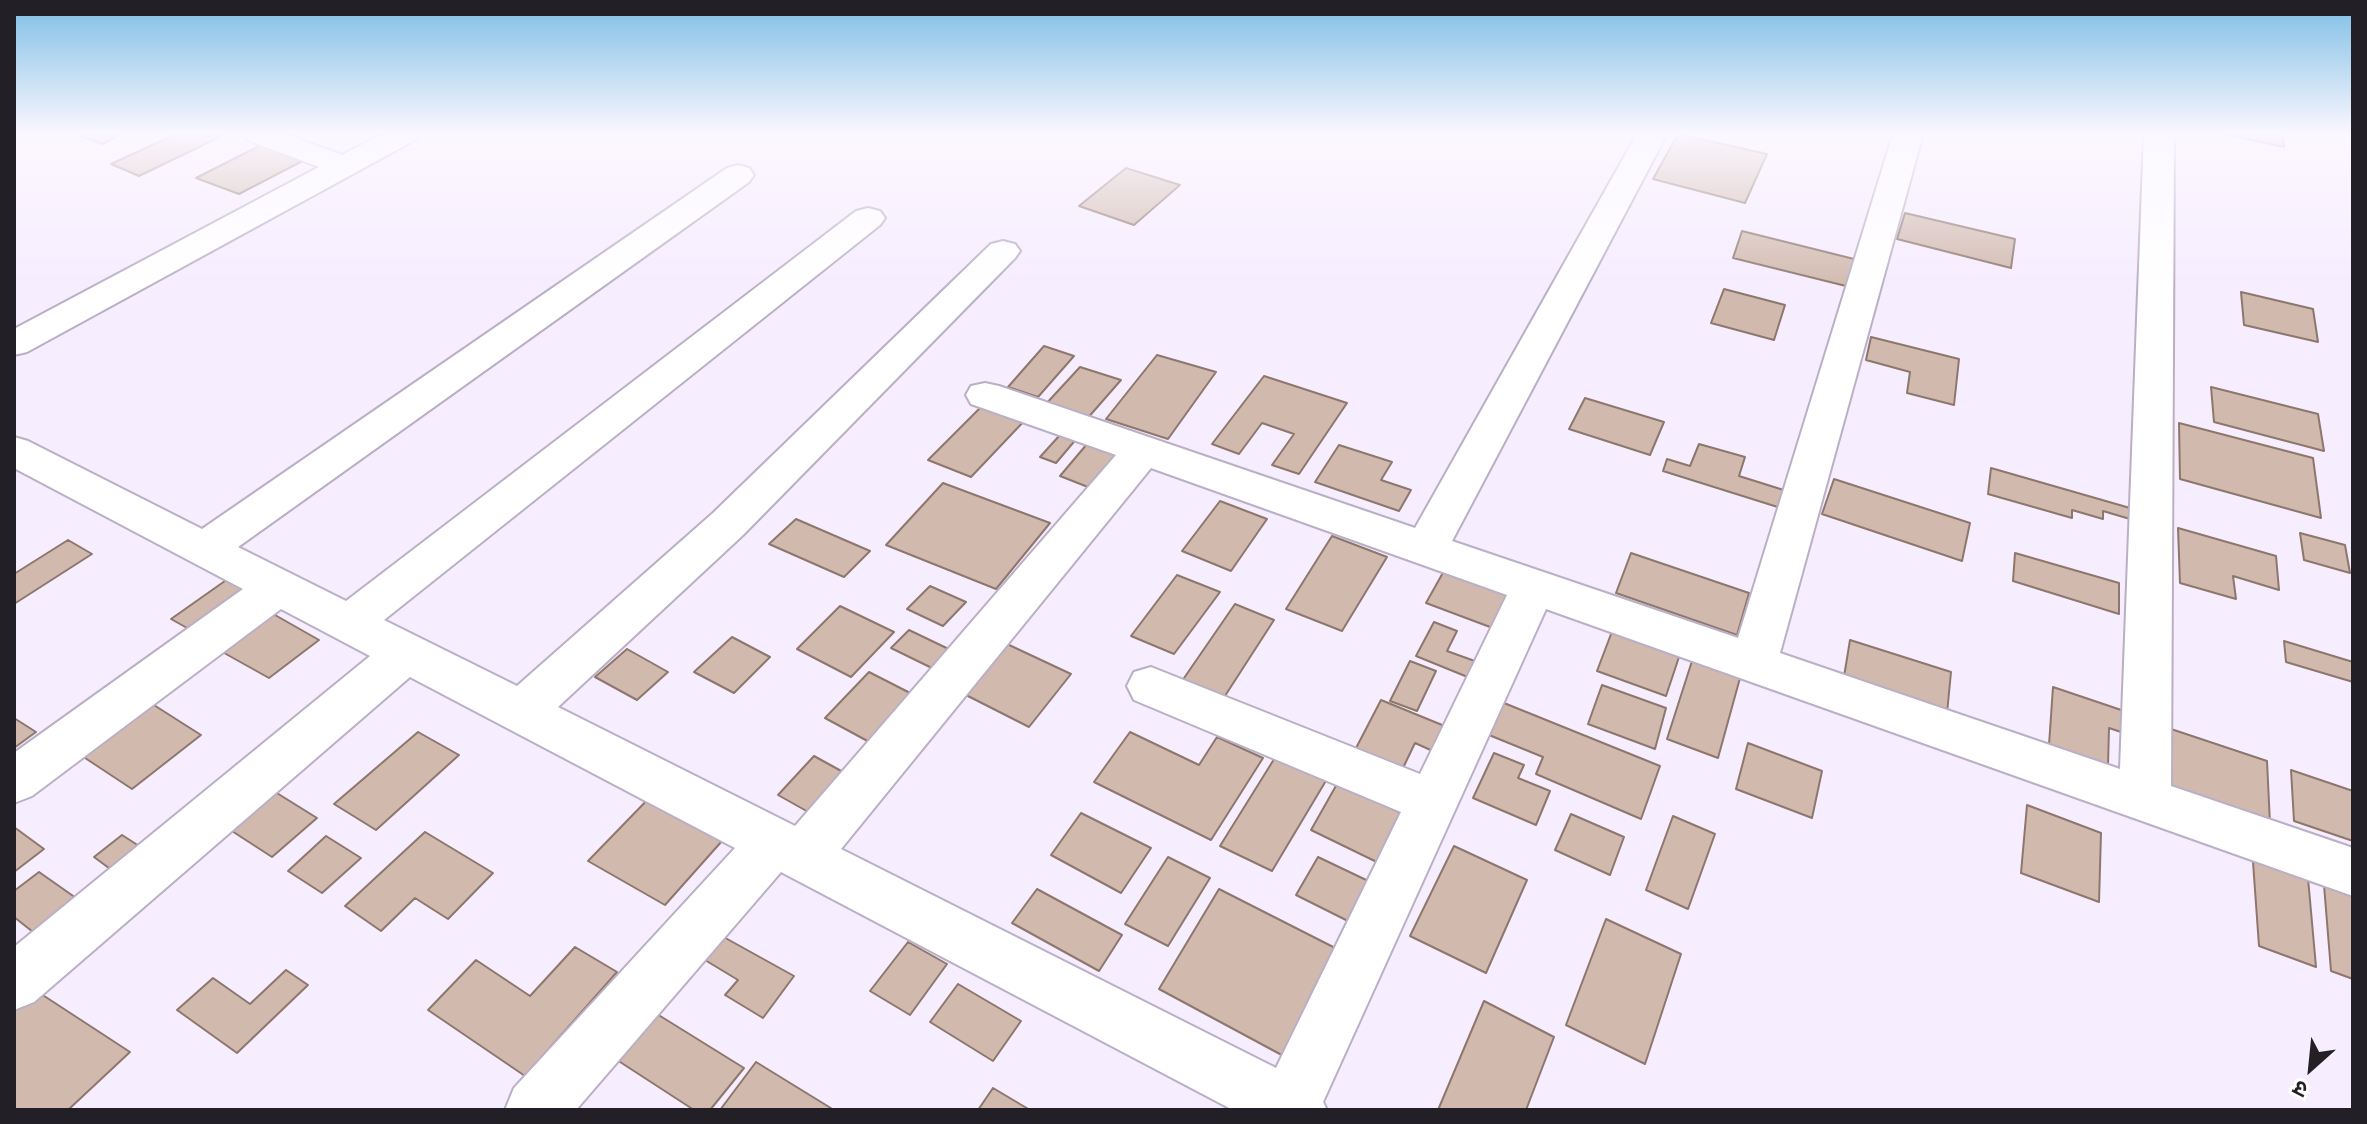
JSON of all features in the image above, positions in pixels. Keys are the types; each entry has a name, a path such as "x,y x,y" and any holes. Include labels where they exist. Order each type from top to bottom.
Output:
{"street":[{"path":"14,344 306,186"},
{"path":"204,549 722,186"},
{"path":"1426,548 1623,186"},
{"path":"1754,662 1893,186"},
{"path":"2145,800 2158,186"},
{"path":"349,623 868,218"},
{"path":"521,712 728,524 1003,251"},
{"path":"985,395 2353,872"},
{"path":"536,1110 788,849 1144,449"},
{"path":"20,461 204,549 1291,1109 1534,586"},
{"path":"14,781 278,587"},
{"path":"14,983 406,653"},
{"path":"1151,686 1432,802"}],"building":[{"path":"219,186 253,186 239,194"},
{"path":"1103,186 1178,186 1134,225 1079,206"},
{"path":"1682,186 1752,186 1745,203"},
{"path":"1905,213 2015,239 2011,268 1897,239"},
{"path":"1742,231 1854,259 1846,286 1733,258"},
{"path":"1724,289 1785,305 1774,340 1711,323"},
{"path":"2241,292 2313,309 2318,342 2244,325"},
{"path":"1871,337 1959,359 1954,405 1907,393 1910,372 1866,360"},
{"path":"1044,346 1074,356 1038,397 1008,387"},
{"path":"1157,355 1216,372 1168,439 1106,419"},
{"path":"1080,367 1121,380 1086,420 1045,405"},
{"path":"1264,376 1347,403 1299,474 1272,465 1294,434 1262,423 1239,454 1212,444"},
{"path":"2211,387 2318,414 2324,451 2214,422"},
{"path":"1585,398 1664,422 1650,455 1569,429"},
{"path":"985,403 1027,418 971,477 928,460"},
{"path":"2179,423 2313,458 2321,518 2180,479"},
{"path":"1069,425 1083,431 1056,463 1040,457"},
{"path":"1098,431 1131,442 1093,489 1060,476"},
{"path":"1699,444 1745,457 1739,476 1790,492 1784,509 1663,471 1667,459 1690,466"},
{"path":"1339,445 1392,462 1381,480 1411,490 1399,511 1315,482"},
{"path":"1991,468 2130,508 2130,519 2103,511 2103,519 2072,510 2072,518 1988,494"},
{"path":"1834,479 1970,523 1962,561 1822,514"},
{"path":"943,483 1050,523 996,589 886,545"},
{"path":"1220,501 1267,519 1231,571 1182,551"},
{"path":"796,519 870,551 844,577 769,544"},
{"path":"2178,528 2276,556 2279,590 2233,576 2236,599 2180,583"},
{"path":"2300,533 2345,545 2350,573 2304,560"},
{"path":"1332,536 1387,557 1342,631 1286,609"},
{"path":"68,540 92,554 14,604 14,574"},
{"path":"1454,553 1516,594 1498,630 1426,603"},
{"path":"1631,553 1749,593 1737,635 1616,593"},
{"path":"2015,553 2119,583 2119,614 2013,581"},
{"path":"1177,575 1220,592 1174,654 1131,636"},
{"path":"232,576 256,589 196,633 171,619"},
{"path":"930,586 966,602 943,626 907,609"},
{"path":"1235,604 1274,620 1223,699 1182,681"},
{"path":"840,606 894,632 851,677 797,649"},
{"path":"268,611 319,640 269,678 217,649"},
{"path":"1616,621 1683,645 1666,696 1597,671"},
{"path":"1434,622 1457,631 1447,651 1483,664 1475,680 1416,656"},
{"path":"909,630 959,654 942,673 891,648"},
{"path":"732,637 770,657 734,693 694,672"},
{"path":"1850,640 1951,672 1946,724 1842,689"},
{"path":"2284,641 2353,662 2353,682 2286,662"},
{"path":"1007,644 1071,674 1029,727 964,694"},
{"path":"627,649 668,672 637,700 595,677"},
{"path":"1410,661 1436,671 1417,711 1390,701"},
{"path":"1692,661 1740,678 1718,758 1667,739"},
{"path":"869,672 916,696 873,744 825,718"},
{"path":"1602,685 1666,708 1655,749 1588,724"},
{"path":"2053,687 2136,715 2136,737 2109,728 2108,766 2049,745"},
{"path":"146,700 201,735 132,789 76,752"},
{"path":"1381,700 1447,727 1435,752 1415,743 1402,770 1355,750"},
{"path":"1504,703 1660,766 1641,819 1536,774 1543,757 1489,735"},
{"path":"14,718 36,732 14,748"},
{"path":"2168,728 2267,761 2270,824 2167,788"},
{"path":"418,732 459,755 376,830 334,804"},
{"path":"1130,732 1199,765 1217,737 1263,758 1211,840 1094,782"},
{"path":"1748,743 1822,771 1812,818 1736,789"},
{"path":"1494,753 1524,765 1518,778 1550,791 1536,825 1473,798"},
{"path":"814,756 863,783 828,823 778,795"},
{"path":"1276,756 1327,779 1272,871 1220,846"},
{"path":"2291,770 2353,791 2353,841 2294,821"},
{"path":"1337,784 1410,817 1385,866 1311,830"},
{"path":"264,785 317,818 272,857 218,822"},
{"path":"655,792 730,832 665,905 588,861"},
{"path":"2027,805 2101,833 2099,902 2021,873"},
{"path":"1081,813 1151,848 1121,893 1051,855"},
{"path":"1571,814 1624,837 1610,875 1555,850"},
{"path":"1673,816 1715,834 1688,909 1646,890"},
{"path":"14,827 44,849 14,872"},
{"path":"425,832 493,873 448,919 415,898 381,931 345,906"},
{"path":"122,835 150,853 121,877 94,857"},
{"path":"326,836 361,858 322,893 288,871"},
{"path":"1454,846 1527,880 1486,973 1410,936"},
{"path":"2252,848 2307,867 2316,967 2259,946"},
{"path":"1168,857 1210,878 1168,946 1125,924"},
{"path":"1318,857 1383,888 1362,928 1296,895"},
{"path":"39,872 76,898 33,932 14,917 14,891"},
{"path":"2323,873 2353,884 2353,979 2331,971"},
{"path":"1037,889 1122,935 1099,971 1012,923"},
{"path":"1219,889 1347,954 1291,1060 1159,989"},
{"path":"1606,919 1681,954 1645,1064 1566,1025"},
{"path":"720,935 794,976 763,1018 725,995 738,980 700,957"},
{"path":"908,942 947,964 910,1015 870,991"},
{"path":"575,947 617,972 525,1076 428,1010 476,960 530,996"},
{"path":"286,970 308,985 237,1053 177,1010 213,978 250,1004"},
{"path":"958,984 1021,1021 993,1061 930,1022"},
{"path":"35,990 130,1052 68,1110 14,1110 14,1009"},
{"path":"1484,1001 1554,1037 1526,1110 1438,1110"},
{"path":"657,1014 744,1068 710,1110 694,1110 617,1060"},
{"path":"756,1062 834,1110 720,1110"},
{"path":"993,1088 1030,1110 978,1110"}]}
